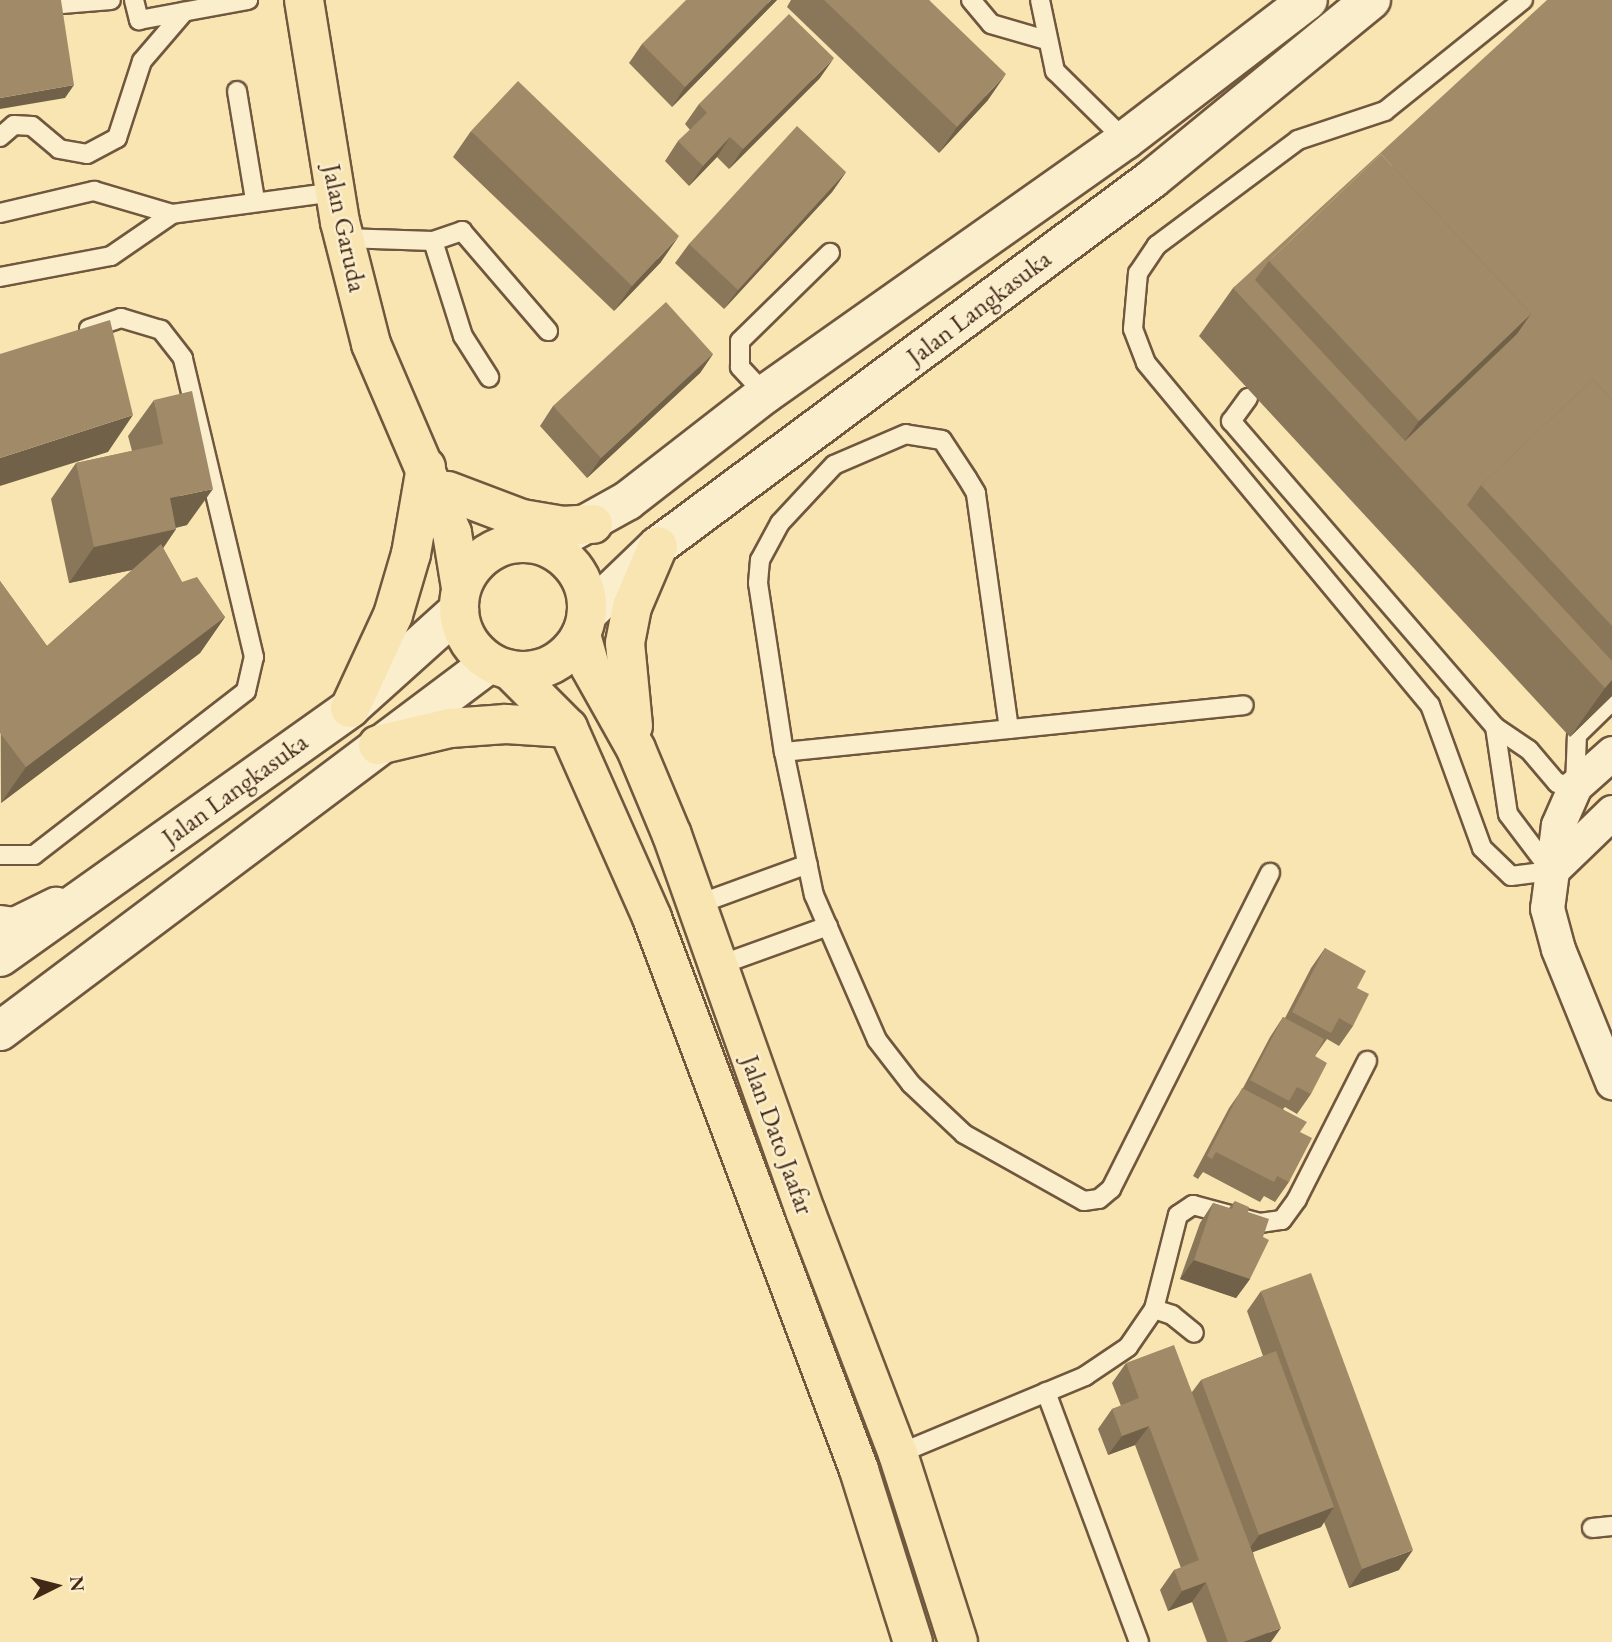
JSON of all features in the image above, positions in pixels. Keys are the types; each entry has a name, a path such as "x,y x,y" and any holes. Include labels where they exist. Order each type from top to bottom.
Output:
{"main road":[{"name":"Jalan Garuda","path":"304,0 343,238 371,344 430,468 452,533 460,599"},
{"name":"Jalan Langkasuka","path":"536,544 593,524 765,394 1125,140 1308,0"},
{"name":"Jalan Langkasuka","path":"584,625 658,545 1152,179 1371,0"},
{"name":"Jalan Garuda","path":"430,468 471,512 536,544"},
{"path":"350,708 393,615 411,554 430,468 522,519 563,526 593,524"},
{"path":"504,544 536,544 578,573 584,625 569,652 551,665 531,671 500,666 474,649 460,599 485,554 504,544"},
{"path":"636,749 625,643 632,607 658,545"},
{"name":"Jalan Langkasuka","path":"0,957 350,708 407,661 460,599"},
{"name":"Jalan Dato Jaafar","path":"584,625 590,667 636,749 695,905 898,1454 958,1642"},
{"path":"0,1031 378,745 500,666"},
{"name":"Jalan Dato Jaafar","path":"500,666 568,728 626,855 694,1025 859,1470 913,1642"},
{"path":"378,745 450,728 506,724 568,728"},
{"path":"0,925 15,927 106,884"}],"street":[{"path":"1612,753 1575,786 1558,825 1547,908 1558,949 1612,1082"},
{"path":"1551,872 1612,812"}],"lane":[{"path":"61,0 62,5 111,0"},
{"path":"134,0 139,20 248,0"},
{"path":"971,0 991,24 1046,40"},
{"path":"1040,0 1046,40 1055,71 1125,140"},
{"path":"1523,0 1385,111 1298,140 1157,246 1138,273 1133,329 1146,363 1430,705 1482,848 1511,876 1551,872"},
{"path":"0,138 14,125 32,126 59,149 87,154 117,138 142,61 184,12"},
{"path":"237,91 255,200"},
{"path":"0,213 94,191 172,214"},
{"path":"0,277 111,256 172,214 255,200 335,192"},
{"path":"343,238 433,241 462,231 548,331"},
{"path":"433,241 463,335 489,377"},
{"path":"765,394 740,367 740,341 830,253"},
{"path":"0,855 34,855 246,691 254,657 183,358 161,330 121,318 73,334"},
{"path":"1248,398 1231,421 1495,727 1529,750 1557,783 1575,786 1577,735 1612,701"},
{"path":"1009,729 976,493 942,440 906,434 834,466 780,523 760,560 758,583 784,752 808,864 828,926 877,1040 911,1084 964,1134 1084,1201 1099,1199 1111,1189 1270,873"},
{"path":"784,752 1244,705"},
{"path":"1495,727 1508,814 1551,872"},
{"path":"695,905 808,864"},
{"path":"717,966 828,926"},
{"path":"898,1454 1085,1376 1128,1347 1154,1309 1178,1215 1193,1205 1260,1223 1282,1220 1297,1199 1367,1061"},
{"path":"1154,1309 1172,1315 1194,1333"},
{"path":"1046,1392 1139,1642"},
{"path":"1592,1528 1612,1526"}],"building":[{"path":"0,0 61,0 74,85 0,98"},
{"path":"686,0 771,0 685,87 642,44"},
{"path":"824,0 929,0 1006,74 957,127"},
{"path":"1547,0 1612,0 1612,400 1593,379 1481,485 1467,505 1612,661 1612,680 1605,688 1233,288","holes":["1381,154 1531,314 1517,334 1405,441 1255,280 1269,261"]},
{"path":"789,14 834,58 743,149 730,137 703,166 678,141 707,113 699,104"},
{"path":"518,81 679,236 632,286 471,131"},
{"path":"797,126 846,172 738,290 689,244"},
{"path":"1381,154 1531,314 1419,421 1269,261"},
{"path":"666,302 713,354 601,458 553,406"},
{"path":"110,320 133,415 0,458 0,354"},
{"path":"1593,379 1612,400 1612,626 1481,485"},
{"path":"192,391 213,489 170,498 176,529 94,547 76,463 163,444 154,400"},
{"path":"161,544 182,582 197,577 225,617 26,767 0,733 0,581 47,646"},
{"path":"1325,948 1366,971 1357,988 1369,994 1353,1026 1339,1018 1331,1033 1292,1012"},
{"path":"1283,1017 1324,1039 1315,1056 1327,1063 1311,1094 1297,1087 1289,1101 1250,1080"},
{"path":"1242,1088 1307,1122 1300,1132 1312,1138 1289,1182 1277,1176 1274,1182 1216,1152 1212,1159 1207,1156"},
{"path":"1235,1201 1249,1207 1248,1212 1269,1219 1263,1237 1269,1240 1250,1279 1194,1260 1213,1203 1232,1209"},
{"path":"1311,1273 1413,1550 1362,1569 1261,1291"},
{"path":"1174,1345 1281,1628 1243,1642 1228,1642 1206,1582 1182,1591 1174,1570 1199,1560 1149,1426 1122,1436 1112,1409 1139,1398 1126,1363"},
{"path":"1276,1351 1334,1507 1259,1535 1201,1380"}]}
